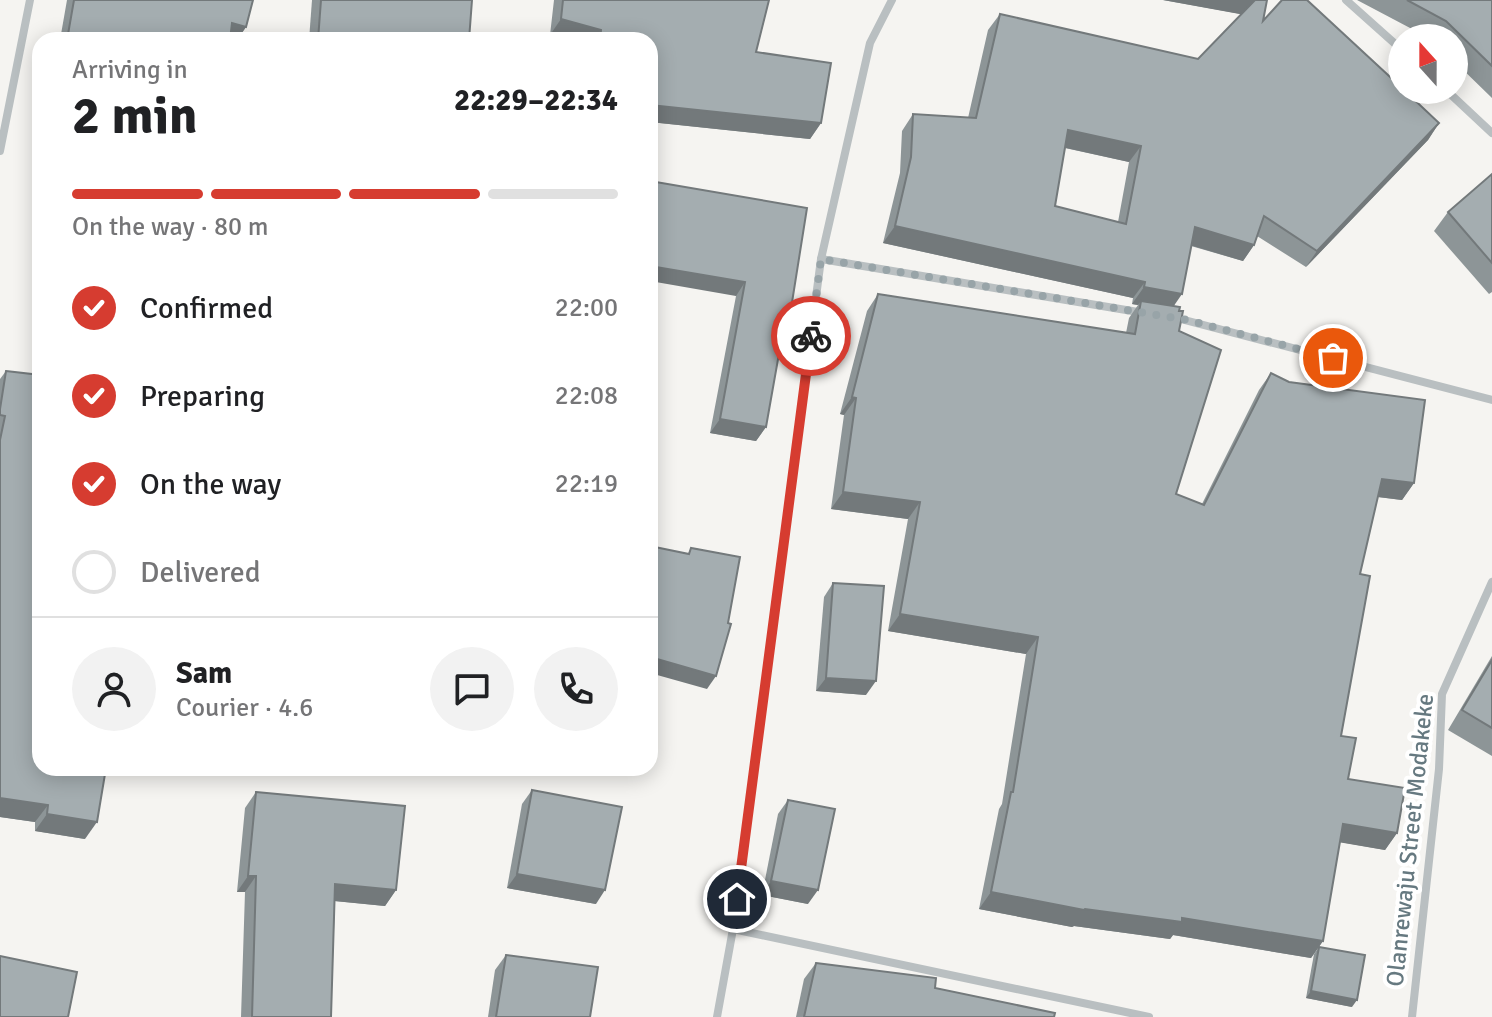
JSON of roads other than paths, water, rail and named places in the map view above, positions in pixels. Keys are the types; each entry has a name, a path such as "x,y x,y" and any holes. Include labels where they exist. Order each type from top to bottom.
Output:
{"street":[{"path":"0,151 30,0"},
{"path":"717,1017 733,929 821,259 870,43 892,0"},
{"path":"1346,0 1388,38"},
{"path":"1461,104 1492,133"},
{"path":"821,259 1187,320 1492,400"},
{"name":"Olanrewaju Street Modakeke","path":"1412,1017 1439,769 1442,694 1492,582"},
{"path":"733,929 1149,1017"}]}
